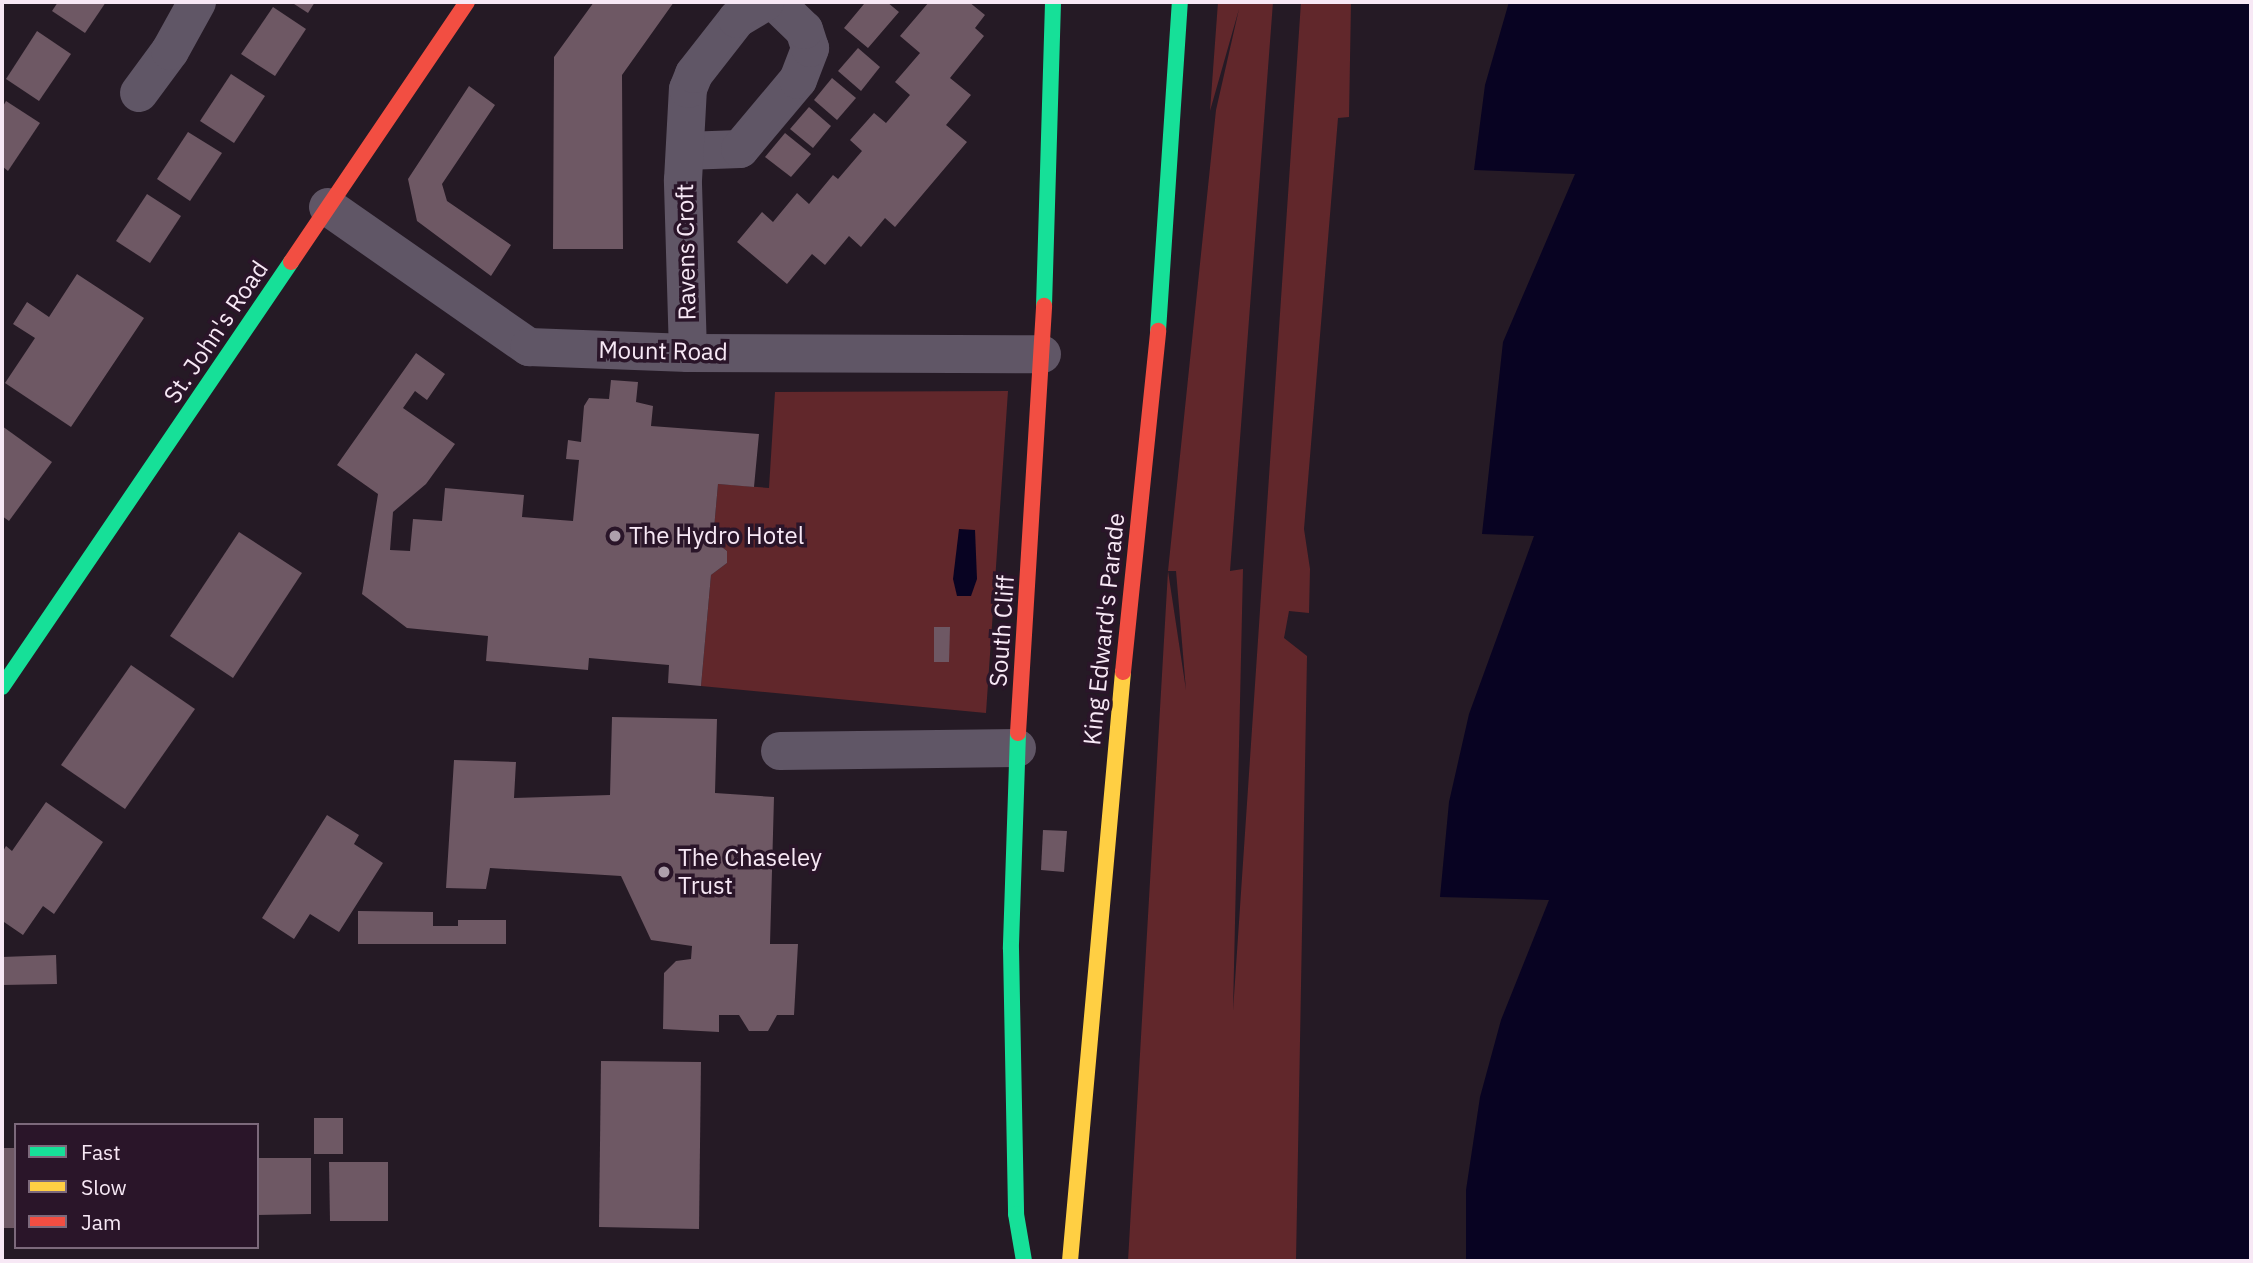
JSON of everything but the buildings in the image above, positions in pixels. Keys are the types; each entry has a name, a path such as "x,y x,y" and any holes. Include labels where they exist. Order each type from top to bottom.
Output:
{"street":[{"path":"139,93 170,51 197,2"},
{"name":"St. John's Road","path":"2,687 467,2"},
{"name":"Ravens Croft","path":"688,353 684,151 688,89 694,74 737,19 765,2"},
{"name":"Ravens Croft","path":"684,151 740,149 798,80 810,48 804,30 775,2"},
{"name":"South Cliff","path":"1024,1261 1016,1214 1012,963 1017,748 1042,354 1053,2"},
{"name":"King Edward's Parade","path":"1070,1261 1105,831 1155,371 1180,2"},
{"name":"Mount Road","path":"328,207 529,347 688,353 1042,354"},
{"path":"780,751 1017,748"}],"shaded area":[{"path":"1218,2 1273,2 1230,571 1243,569 1233,1011 1301,2 1351,2 1349,117 1338,118 1304,529 1310,569 1309,613 1289,611 1284,638 1307,656 1296,1261 1128,1261 1168,571 1216,110 1239,9 1210,111","holes":["1168,571 1176,571 1186,690"]},
{"path":"1509,2 2251,2 2251,1261 1466,1261 1466,1190 1480,1097 1501,1020 1549,900 1440,897 1449,802 1469,714 1534,536 1482,534 1503,342 1575,174 1474,170 1485,85"},
{"path":"1008,391 986,713 701,686 711,575 727,563 727,551 713,540 718,484 769,488 775,392"},
{"path":"959,529 975,530 977,579 971,596 957,596 953,579"}],"traffic: fast":[{"path":"1044,306 1053,2"},
{"path":"1158,331 1180,2"},
{"path":"2,687 291,262"},
{"path":"1018,733 1011,949 1016,1214 1024,1261"}],"traffic: slow":[{"path":"1070,1261 1123,672"}],"traffic: jam":[{"path":"291,262 467,2"},
{"path":"1018,733 1044,306"},
{"path":"1123,672 1158,331"}],"place":[{"name":"The Hydro Hotel","path":"615,536"},
{"name":"The Chaseley Trust","path":"664,872"}]}
